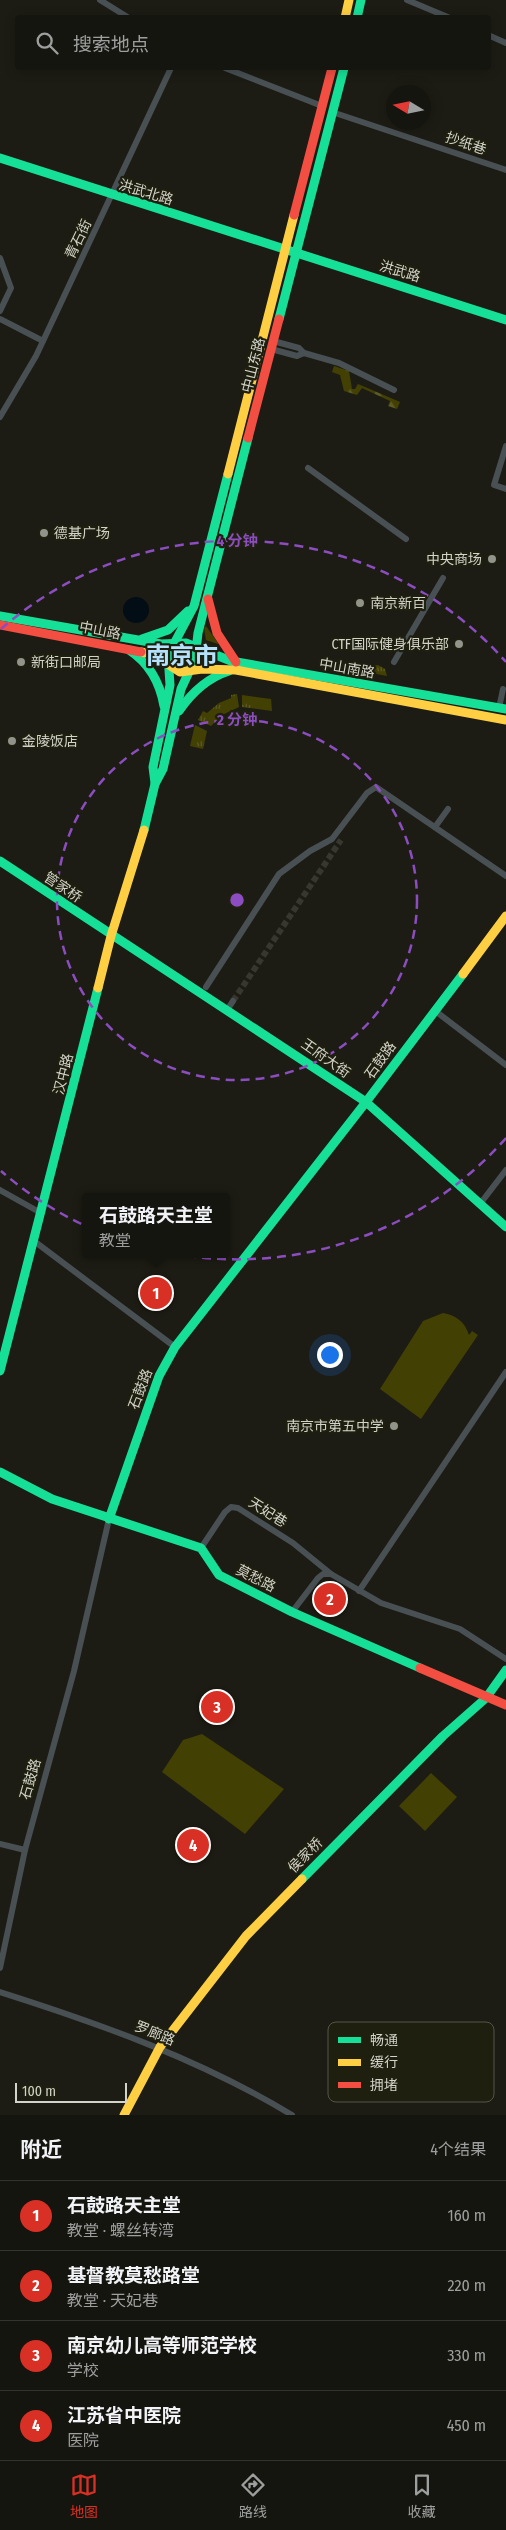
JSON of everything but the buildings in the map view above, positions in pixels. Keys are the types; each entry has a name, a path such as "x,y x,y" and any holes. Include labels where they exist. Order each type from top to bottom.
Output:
{"main road":[{"path":"346,15 349,0"},
{"path":"358,15 361,0"},
{"name":"中山东路","path":"190,670 196,646 203,594 285,249 331,70"},
{"name":"中山东路","path":"168,654 203,594 272,345 343,70"},
{"name":"洪武北路","path":"0,158 112,196 285,249"},
{"name":"洪武路","path":"285,249 506,320"},
{"path":"130,639 152,637 167,630 184,617 203,594"},
{"path":"174,718 191,692 236,666 215,631 203,594"},
{"name":"中山路","path":"0,616 161,644 186,643"},
{"name":"中山路","path":"0,625 152,654 169,667 180,672 190,670"},
{"name":"中山南路","path":"186,643 236,666 506,720"},
{"path":"128,649 141,660 159,686 163,700 164,717"},
{"name":"汉中路","path":"155,784 153,767 170,686 168,654"},
{"name":"中山南路","path":"190,670 236,666 502,708"},
{"name":"汉中路","path":"0,1371 111,936 145,827 155,784 162,769 181,689 190,670"},
{"name":"管家桥","path":"0,861 111,936"},
{"name":"石鼓路","path":"109,1519 159,1376 175,1347 366,1102 506,916"},
{"name":"王府大街","path":"111,936 275,1040 366,1102 506,1227"},
{"path":"0,1472 52,1499 201,1548"},
{"name":"莫愁路","path":"201,1548 219,1575 292,1612 486,1698 506,1705"},
{"name":"侯家桥","path":"124,2115 160,2047 246,1936 443,1736 486,1698 506,1670"}],"street":[{"path":"100,0 124,15"},
{"path":"407,0 443,15"},
{"path":"491,36 506,43"},
{"name":"青石街","path":"0,417 36,356 170,70"},
{"path":"230,70 322,106"},
{"name":"抄纸巷","path":"332,112 506,170"},
{"path":"0,258 11,288 0,311"},
{"path":"0,319 43,341"},
{"path":"272,345 297,356 304,353 339,362 394,390"},
{"path":"506,446 494,485 506,489"},
{"path":"308,468 406,539"},
{"path":"394,662 443,578"},
{"path":"502,708 503,689"},
{"path":"206,987 279,874 310,851 332,839 366,793 376,787 506,876"},
{"path":"435,827 448,809"},
{"path":"227,1010 233,1001"},
{"path":"434,1010 506,1065"},
{"path":"480,1204 506,1170"},
{"path":"0,1190 41,1213"},
{"path":"34,1241 175,1347"},
{"path":"358,1591 506,1372"},
{"name":"天妃巷","path":"201,1548 225,1512 231,1507 238,1508 293,1543 331,1574"},
{"name":"石鼓路","path":"0,1968 25,1850 74,1671 109,1519"},
{"path":"292,1612 318,1578 324,1574 331,1574 381,1603 460,1630 506,1659"},
{"path":"0,1844 25,1850"},
{"name":"罗廊路","path":"0,1992 73,2015 160,2047 292,2115"}],"green space":[{"path":"334,366 349,371 352,389 355,389 358,384 400,402 397,409 388,406 390,401 362,388 357,395 344,391 340,375 332,372"},
{"path":"206,626 218,644 206,640 204,628"},
{"path":"378,665 385,669 387,676 366,672 371,666"},
{"path":"237,694 239,707 222,715 211,726 198,720 203,711 207,713 219,703 231,698 231,695"},
{"path":"242,695 271,699 272,711 242,707"},
{"path":"195,725 207,731 203,749 190,746"},
{"path":"443,1313 452,1315 459,1320 465,1326 469,1335 472,1331 478,1335 421,1419 380,1389 423,1321"},
{"path":"202,1734 284,1789 245,1834 162,1772 183,1740"},
{"path":"431,1773 457,1797 425,1831 399,1806"}],"shaded area":[{"path":"136,597 145,601 149,610 145,619 136,623 127,619 123,610 127,601"}],"tunnel":[{"path":"233,1001 341,840"}],"traffic: fast":[{"path":"358,15 361,0"},
{"path":"279,319 343,70"},
{"path":"0,158 506,320"},
{"path":"144,830 155,784 163,769 181,689 195,659 198,633 248,438"},
{"path":"155,783 153,767 170,685 168,655 194,606 228,474"},
{"path":"142,639 168,630 188,611"},
{"path":"0,616 161,644 186,643 231,661 506,709"},
{"path":"129,650 148,667 160,689 164,706"},
{"path":"179,711 201,686 229,671"},
{"path":"0,861 366,1102 506,1227"},
{"path":"109,1519 159,1376 175,1347 463,974"},
{"path":"0,1371 98,988"},
{"path":"0,1472 52,1499 201,1548 219,1575 292,1612 420,1668"},
{"path":"302,1879 443,1736 486,1698 506,1670"}],"traffic: slow":[{"path":"346,15 349,0"},
{"path":"228,474 294,215"},
{"path":"141,652 152,654 180,672 202,669 236,670 506,720"},
{"path":"98,988 111,936 144,830"},
{"path":"463,974 506,916"},
{"path":"124,2115 160,2047 246,1936 302,1879"}],"traffic: jam":[{"path":"294,215 331,70"},
{"path":"248,438 279,319"},
{"path":"208,599 217,633 236,662"},
{"path":"0,625 141,652"},
{"path":"420,1668 506,1705"}],"place":[{"name":"德基广场","path":"44,533"},
{"name":"中央商场","path":"492,559"},
{"name":"南京新百","path":"360,603"},
{"name":"CTF国际健身俱乐部","path":"459,644"},
{"name":"新街口邮局","path":"21,662"},
{"name":"金陵饭店","path":"12,741"},
{"name":"石鼓路天主堂","path":"156,1293"},
{"name":"南京市第五中学","path":"394,1426"},
{"name":"基督教莫愁路堂","path":"330,1599"},
{"name":"南京幼儿高等师范学校","path":"217,1707"},
{"name":"江苏省中医院","path":"193,1845"}],"district":[{"name":"南京市","path":"182,656"}]}
